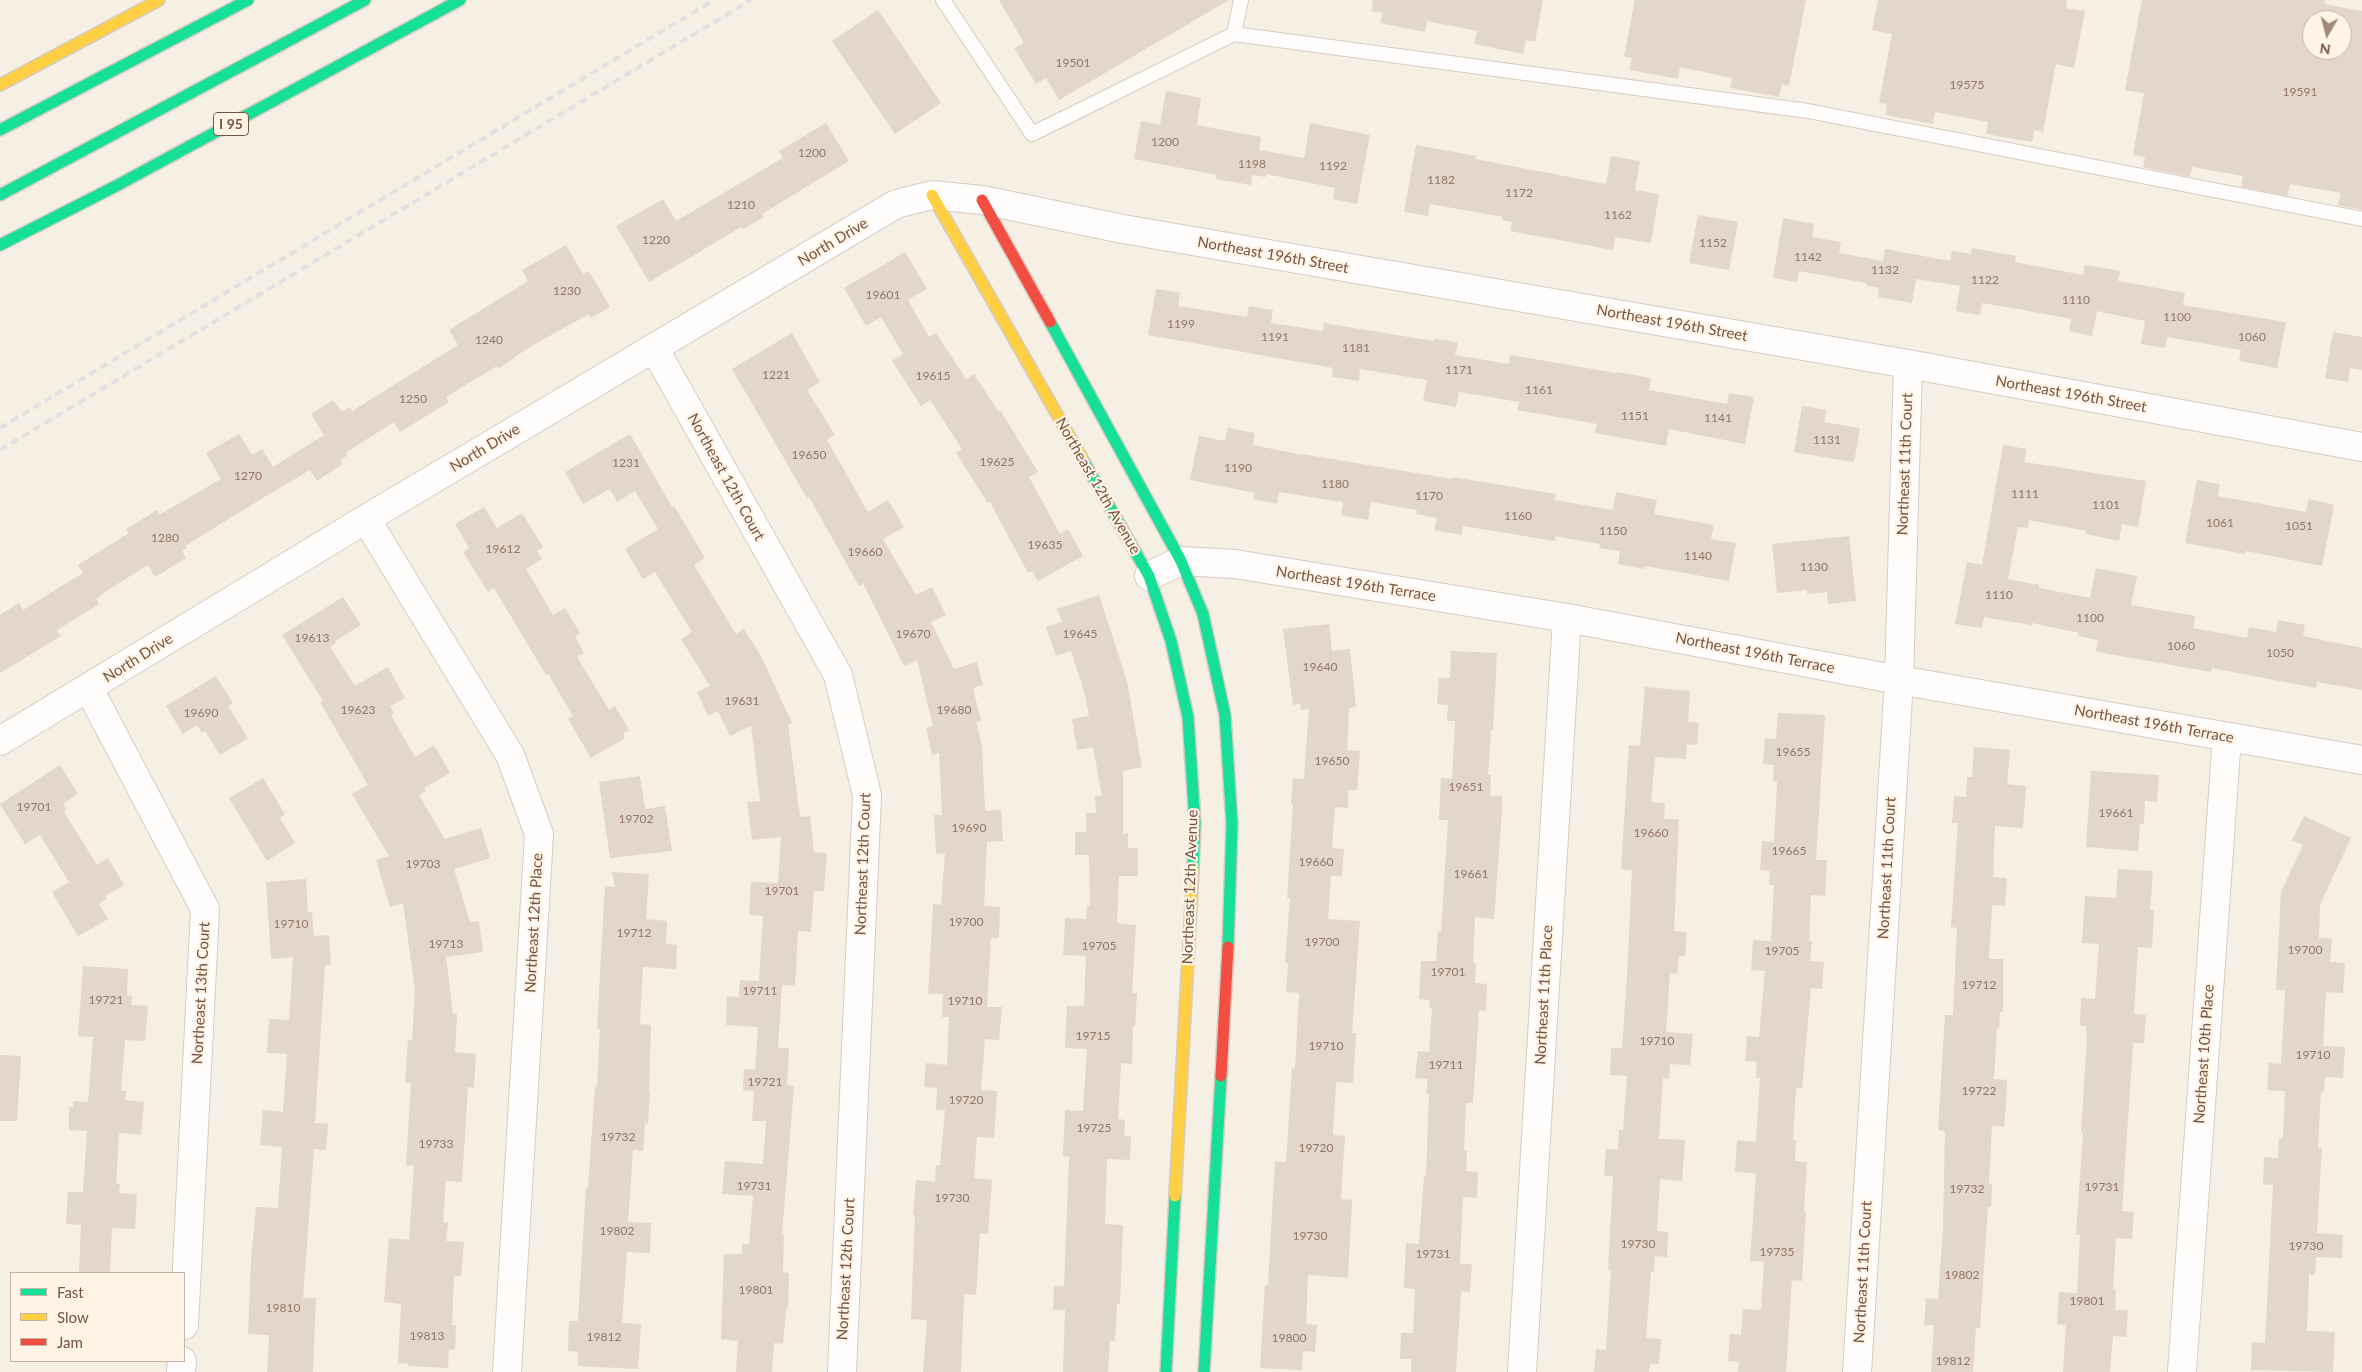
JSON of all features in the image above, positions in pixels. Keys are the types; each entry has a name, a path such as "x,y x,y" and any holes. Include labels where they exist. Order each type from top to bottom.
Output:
{"main road":[{"path":"0,85 159,0"},
{"path":"0,130 248,0"},
{"path":"0,195 365,0"},
{"name":"I 95","path":"0,245 116,186 460,0"},
{"name":"Northeast 12th Avenue","path":"932,195 1149,576 1171,642 1188,717 1195,823 1166,1372"},
{"path":"982,200 1181,561 1203,614 1225,715 1232,824 1228,961 1204,1372"}],"street":[{"name":"North Drive","path":"0,741 89,689 366,519 896,204 932,195 982,200"},
{"name":"Northeast 196th Street","path":"982,200 1123,229 1908,364 2362,447"},
{"name":"Northeast 12th Court","path":"654,348 838,675 867,795 842,1372"},
{"name":"Northeast 11th Court","path":"1857,1372 1899,680 1908,364"},
{"name":"Northeast 12th Place","path":"366,519 510,755 539,834 507,1372"},
{"name":"Northeast 196th Terrace","path":"1149,576 1181,561 1235,564 1567,618 1899,680 2362,760"},
{"name":"Northeast 11th Place","path":"1522,1372 1567,618"},
{"name":"Northeast 13th Court","path":"89,689 205,909 185,1305"},
{"name":"Northeast 10th Place","path":"2182,1372 2227,737"}],"lane":[{"path":"943,0 1032,134 1234,34 1808,110 2362,220"},
{"path":"1234,34 1241,0"}],"building":[{"path":"999,0 1229,0 1059,100 1046,78 1036,84 1014,48 1024,43"},
{"path":"1373,0 1543,0 1535,42 1526,40 1523,54 1475,44 1477,31 1427,21 1425,32 1380,23 1383,13 1372,11"},
{"path":"1635,0 1806,0 1789,86 1782,84 1779,97 1730,88 1732,78 1680,67 1678,79 1630,70 1632,58 1624,56"},
{"path":"1878,0 2067,0 2066,8 2085,11 2074,68 2056,64 2043,132 2034,130 2032,142 1986,134 1988,122 1935,112 1933,124 1886,115 1887,104 1879,103 1892,34 1872,30"},
{"path":"2142,0 2325,0 2324,4 2362,11 2362,210 2338,205 2341,193 2290,184 2287,196 2241,187 2243,176 2192,167 2190,177 2143,167 2145,157 2133,155 2144,93 2125,90"},
{"path":"878,10 941,103 895,134 832,41"},
{"path":"1166,91 1201,98 1197,125 1261,137 1259,150 1304,158 1310,123 1370,135 1357,204 1333,199 1335,188 1266,174 1266,177 1252,175 1251,185 1216,179 1217,175 1134,159 1141,121 1160,125"},
{"path":"826,123 849,161 762,214 764,217 743,229 741,227 649,282 616,226 663,199 676,221 783,158 779,151"},
{"path":"1416,145 1476,156 1475,159 1606,184 1611,156 1640,161 1635,190 1659,194 1651,243 1615,237 1613,250 1510,231 1512,222 1502,220 1503,217 1430,204 1428,216 1404,212"},
{"path":"1698,215 1738,222 1729,270 1689,263"},
{"path":"1783,218 1814,224 1812,237 1841,242 1839,253 1883,261 1885,249 1950,261 1952,251 1971,254 1972,248 2016,256 2015,262 2083,275 2085,265 2120,271 2118,281 2185,293 2183,305 2286,322 2277,368 2239,361 2241,350 2167,337 2165,348 2141,344 2145,321 2097,311 2092,336 2069,331 2071,319 2018,309 1982,303 1980,315 1956,311 1960,286 1916,279 1912,303 1878,297 1879,288 1866,285 1866,283 1799,271 1797,282 1773,278"},
{"path":"566,245 583,274 589,271 610,307 591,318 589,314 528,348 498,369 497,366 446,397 449,402 400,432 394,422 345,453 347,456 340,460 343,464 317,481 310,470 266,496 185,546 187,548 182,551 186,558 155,577 148,565 103,593 96,599 99,604 57,630 61,636 0,673 0,615 19,603 23,610 83,573 78,565 129,533 126,529 157,510 159,515 221,479 206,453 239,434 252,455 262,449 273,467 324,435 311,414 333,400 342,412 350,407 352,411 458,345 449,330 528,281 522,270"},
{"path":"905,252 927,289 908,300 929,337 936,333 966,379 974,374 998,411 1000,410 1038,472 1029,477 1060,534 1068,529 1083,556 1038,581 1032,571 1028,573 990,502 988,503 956,453 962,449 930,400 921,406 892,361 903,354 881,317 866,326 844,288"},
{"path":"1156,289 1180,293 1178,306 1247,317 1249,306 1273,310 1271,323 1323,331 1324,323 1433,341 1434,339 1446,340 1458,343 1455,355 1509,364 1510,355 1651,378 1649,390 1727,404 1729,393 1754,397 1745,444 1669,429 1666,446 1595,433 1597,424 1517,410 1519,402 1459,392 1456,407 1423,401 1427,380 1360,369 1359,381 1332,377 1333,368 1148,335"},
{"path":"2333,332 2362,337 2362,370 2350,368 2348,382 2325,378"},
{"path":"792,333 820,382 807,390 835,435 827,440 868,512 888,500 904,527 883,539 916,595 932,587 946,615 931,622 954,669 977,662 983,685 973,688 981,721 976,722 982,745 985,811 1001,810 1003,841 987,842 984,906 1000,907 999,938 991,938 987,1007 1002,1007 999,1040 985,1039 981,1090 997,1091 994,1138 977,1137 974,1178 992,1180 988,1234 980,1233 976,1295 964,1294 961,1372 923,1372 927,1320 911,1319 915,1215 913,1215 916,1180 935,1182 936,1165 940,1165 945,1110 936,1110 937,1088 924,1087 926,1063 947,1065 949,1017 942,1017 943,994 928,994 933,904 941,905 945,853 936,854 934,815 942,815 939,753 932,755 926,728 933,726 917,660 904,666 863,583 859,586 809,497 807,498 732,369"},
{"path":"1802,406 1826,410 1824,422 1860,428 1854,462 1794,452"},
{"path":"1228,428 1255,433 1253,445 1302,455 1556,494 1555,500 1613,510 1616,492 1657,500 1654,514 1714,525 1711,539 1736,543 1729,581 1645,566 1644,569 1618,564 1620,551 1599,548 1600,544 1555,536 1555,541 1463,526 1461,535 1434,530 1437,518 1416,514 1417,510 1371,502 1368,520 1341,515 1343,502 1279,492 1277,504 1253,499 1255,493 1190,480 1199,436 1225,441"},
{"path":"630,434 672,507 674,506 705,558 694,565 736,634 744,629 761,656 792,723 788,724 800,817 810,816 814,852 827,853 824,891 814,891 811,932 798,931 795,986 782,985 778,1048 789,1048 787,1085 794,1086 782,1235 784,1235 783,1272 789,1273 788,1309 786,1309 783,1344 774,1343 772,1372 736,1372 738,1341 721,1339 724,1254 742,1254 742,1244 749,1244 753,1196 722,1194 725,1161 763,1164 766,1121 752,1121 754,1091 743,1090 744,1069 755,1070 758,1027 726,1025 727,996 739,997 740,980 759,981 763,916 749,915 751,882 778,883 781,837 752,840 747,802 760,801 751,726 730,736 718,711 708,716 697,692 710,686 681,639 692,632 655,572 643,579 625,549 658,529 635,491 617,502 610,489 583,504 565,472"},
{"path":"2003,445 2027,449 2024,462 2146,481 2138,527 2122,524 2119,541 2086,534 2086,531 2029,520 2028,528 2018,527 2008,579 2039,585 2039,588 2090,598 2096,568 2137,576 2131,605 2195,616 2193,628 2247,638 2249,627 2276,632 2278,620 2305,625 2303,636 2362,648 2362,690 2317,682 2316,688 2212,668 2211,672 2109,654 2096,651 2098,640 2078,636 2079,633 2032,623 2032,625 1984,617 1982,628 1955,624 1967,562 1982,565"},
{"path":"2197,480 2220,484 2218,496 2306,512 2309,499 2334,505 2322,566 2246,551 2245,554 2185,543"},
{"path":"484,507 497,528 522,513 543,547 537,551 542,559 526,569 553,615 565,608 580,633 575,636 584,653 577,657 609,710 615,706 629,730 623,733 625,738 591,758 568,719 573,716 548,674 546,675 494,588 488,592 463,552 469,548 455,524"},
{"path":"1849,536 1856,601 1828,604 1827,592 1807,594 1807,590 1777,593 1772,544"},
{"path":"1099,595 1127,681 1142,767 1123,771 1123,834 1128,833 1128,848 1138,848 1138,876 1119,876 1117,923 1136,925 1132,993 1137,993 1135,1026 1133,1026 1132,1064 1121,1063 1118,1119 1125,1120 1124,1136 1131,1136 1130,1160 1107,1159 1105,1224 1123,1225 1120,1304 1117,1304 1115,1341 1110,1341 1108,1372 1063,1372 1065,1310 1053,1310 1054,1286 1064,1286 1069,1157 1063,1156 1065,1110 1083,1111 1087,1049 1065,1048 1067,1006 1084,1006 1086,956 1063,955 1065,918 1086,919 1087,905 1090,906 1089,855 1075,855 1075,832 1086,832 1086,813 1096,813 1095,796 1102,796 1093,747 1077,750 1072,719 1089,716 1084,691 1071,651 1056,656 1046,627 1062,622 1057,609"},
{"path":"343,597 361,625 335,641 336,643 330,647 355,686 388,667 405,698 390,706 394,713 391,715 415,757 434,745 450,773 424,788 426,791 419,796 445,839 481,828 490,858 454,869 470,922 479,921 483,952 446,957 453,1014 457,1014 455,1052 476,1054 474,1088 468,1087 462,1182 446,1181 443,1222 448,1223 446,1241 464,1242 461,1276 454,1276 452,1325 456,1325 455,1350 449,1349 448,1368 408,1366 408,1364 398,1363 401,1304 384,1302 389,1238 409,1240 414,1166 406,1165 411,1083 405,1083 408,1040 412,1040 415,990 403,903 390,907 376,860 389,856 352,794 368,785 320,702 323,701 282,635"},
{"path":"1329,624 1332,651 1350,649 1356,707 1349,708 1347,750 1360,751 1357,790 1348,790 1348,808 1335,807 1332,848 1344,849 1342,876 1331,876 1328,919 1360,921 1352,1033 1356,1033 1353,1083 1336,1082 1333,1135 1345,1136 1341,1199 1352,1200 1348,1278 1308,1275 1306,1324 1317,1325 1315,1352 1303,1351 1302,1370 1260,1368 1265,1285 1268,1285 1275,1161 1286,1162 1292,1068 1295,1069 1299,993 1286,992 1288,963 1285,963 1290,898 1287,898 1293,778 1304,779 1309,709 1301,710 1300,704 1293,705 1283,629"},
{"path":"1451,651 1497,653 1493,730 1491,730 1488,775 1491,775 1490,796 1502,796 1502,810 1494,919 1475,917 1473,963 1476,963 1475,983 1487,984 1486,1011 1479,1010 1473,1103 1466,1103 1464,1150 1467,1151 1466,1171 1478,1172 1477,1198 1463,1197 1460,1264 1472,1264 1470,1292 1461,1291 1456,1372 1411,1372 1411,1359 1400,1359 1401,1333 1413,1333 1415,1289 1404,1288 1406,1243 1419,1244 1424,1176 1426,1176 1429,1094 1426,1093 1428,1079 1415,1078 1418,1051 1429,1052 1432,1008 1429,1008 1430,1000 1419,999 1421,961 1436,961 1438,931 1441,932 1448,820 1439,820 1441,778 1452,779 1455,721 1447,721 1448,705 1437,704 1439,678 1450,678"},
{"path":"216,676 233,703 228,706 248,738 220,755 205,731 202,733 197,725 183,734 166,706"},
{"path":"1645,687 1690,691 1688,722 1699,723 1697,745 1687,744 1686,759 1655,757 1651,802 1665,803 1664,819 1679,819 1674,931 1687,932 1685,956 1679,956 1677,974 1670,973 1666,1032 1693,1034 1690,1065 1670,1064 1669,1079 1663,1078 1659,1139 1685,1140 1682,1181 1660,1179 1657,1231 1668,1232 1667,1257 1655,1256 1654,1272 1651,1272 1646,1338 1661,1339 1659,1364 1650,1364 1649,1372 1594,1372 1596,1349 1606,1350 1611,1270 1608,1270 1613,1176 1604,1176 1606,1149 1618,1150 1619,1130 1623,1130 1627,1076 1610,1075 1611,1048 1622,1048 1627,977 1632,870 1621,869 1629,745 1640,746"},
{"path":"1778,713 1825,715 1816,860 1827,860 1825,896 1811,895 1809,941 1812,941 1810,961 1824,962 1822,989 1811,988 1802,1088 1796,1088 1793,1140 1796,1140 1795,1161 1807,1162 1804,1212 1806,1212 1802,1281 1792,1280 1786,1372 1738,1372 1739,1362 1728,1361 1730,1334 1741,1335 1743,1309 1761,1310 1764,1262 1750,1261 1756,1173 1735,1172 1737,1140 1756,1142 1760,1078 1756,1078 1757,1062 1745,1061 1747,1036 1759,1037 1765,971 1751,970 1753,940 1771,941 1774,885 1769,885 1770,871 1760,870 1762,841 1774,842 1777,782 1773,781 1774,765 1763,764 1765,738 1776,739"},
{"path":"1974,747 2010,750 2007,784 2026,786 2023,828 1995,826 1993,877 2007,878 2005,906 1992,905 1989,959 2003,959 2003,1012 2000,1012 1999,1029 1997,1028 1994,1079 2007,1080 2006,1104 2004,1127 1992,1126 1989,1184 1992,1183 1991,1207 1988,1207 1980,1328 1976,1328 1973,1372 1931,1372 1934,1325 1924,1325 1926,1298 1938,1299 1943,1228 1945,1131 1938,1130 1945,1015 1953,1015 1957,928 1951,927 1958,823 1952,823 1954,796 1966,797 1967,777 1972,777"},
{"path":"60,765 78,794 63,804 67,810 64,812 97,865 108,858 124,885 105,896 107,899 99,904 108,919 78,936 52,892 69,882 40,835 25,844 0,804"},
{"path":"2091,771 2159,775 2157,802 2145,801 2144,824 2140,824 2138,851 2086,847"},
{"path":"640,776 645,809 665,806 672,851 610,858 599,782"},
{"path":"263,778 285,814 280,818 295,843 267,861 229,798"},
{"path":"2304,816 2351,838 2320,905 2319,938 2332,939 2330,962 2345,963 2343,993 2326,992 2323,1046 2345,1047 2343,1078 2325,1077 2324,1093 2321,1092 2318,1148 2322,1148 2317,1233 2343,1235 2342,1258 2316,1257 2315,1275 2309,1274 2307,1331 2335,1332 2333,1372 2251,1370 2252,1342 2265,1343 2273,1185 2263,1184 2264,1157 2278,1158 2279,1138 2283,1138 2285,1091 2267,1090 2269,1063 2281,1064 2285,990 2276,990 2281,892 2303,845 2292,840"},
{"path":"2118,869 2153,871 2150,910 2154,910 2152,948 2138,947 2134,1014 2146,1015 2144,1043 2133,1043 2122,1211 2134,1212 2132,1239 2116,1238 2113,1289 2116,1290 2115,1310 2128,1310 2126,1337 2113,1336 2110,1372 2063,1372 2066,1325 2057,1324 2059,1292 2077,1293 2080,1235 2076,1235 2087,1039 2086,1026 2080,1026 2081,998 2095,999 2099,944 2082,943 2085,896 2116,898"},
{"path":"612,872 649,874 646,919 667,921 666,944 677,945 676,969 643,967 640,1024 651,1025 650,1091 648,1124 645,1123 643,1151 633,1150 628,1222 651,1223 650,1253 627,1252 622,1323 641,1324 638,1369 578,1366 578,1352 568,1351 569,1321 578,1321 586,1188 588,1189 595,1087 597,1087 600,1029 597,1029 605,886 615,887"},
{"path":"306,879 308,912 312,912 314,936 329,935 331,965 325,965 315,1123 328,1124 326,1150 314,1149 303,1298 316,1298 313,1372 267,1372 269,1335 248,1334 251,1260 256,1207 278,1208 282,1147 260,1145 263,1110 283,1112 287,1054 267,1053 269,1019 289,1020 293,957 271,959 266,882"},
{"path":"83,966 128,969 127,995 132,996 131,1005 148,1006 145,1041 125,1040 121,1091 126,1091 125,1100 144,1102 141,1135 119,1133 116,1184 120,1184 119,1193 137,1194 135,1229 112,1228 110,1272 79,1272 81,1225 66,1224 68,1192 83,1192 87,1131 69,1130 69,1107 73,1107 73,1101 88,1102 93,1037 78,1036"},
{"path":"0,1055 21,1056 17,1121 0,1121"}],"railway":[{"path":"0,428 714,0"},
{"path":"0,450 751,0"}],"traffic: fast":[{"path":"0,130 248,0"},
{"path":"0,195 365,0"},
{"path":"0,245 116,186 460,0"},
{"path":"1050,322 1181,561 1203,614 1225,715 1232,824 1228,947"},
{"path":"1083,460 1149,576 1171,641 1188,717 1195,823 1193,868"},
{"path":"1204,1372 1221,1076"},
{"path":"1166,1372 1175,1196"}],"traffic: slow":[{"path":"0,85 159,0"},
{"path":"932,195 1083,460"},
{"path":"1175,1196 1193,868"}],"traffic: jam":[{"path":"982,200 1050,322"},
{"path":"1221,1076 1228,947"}]}
